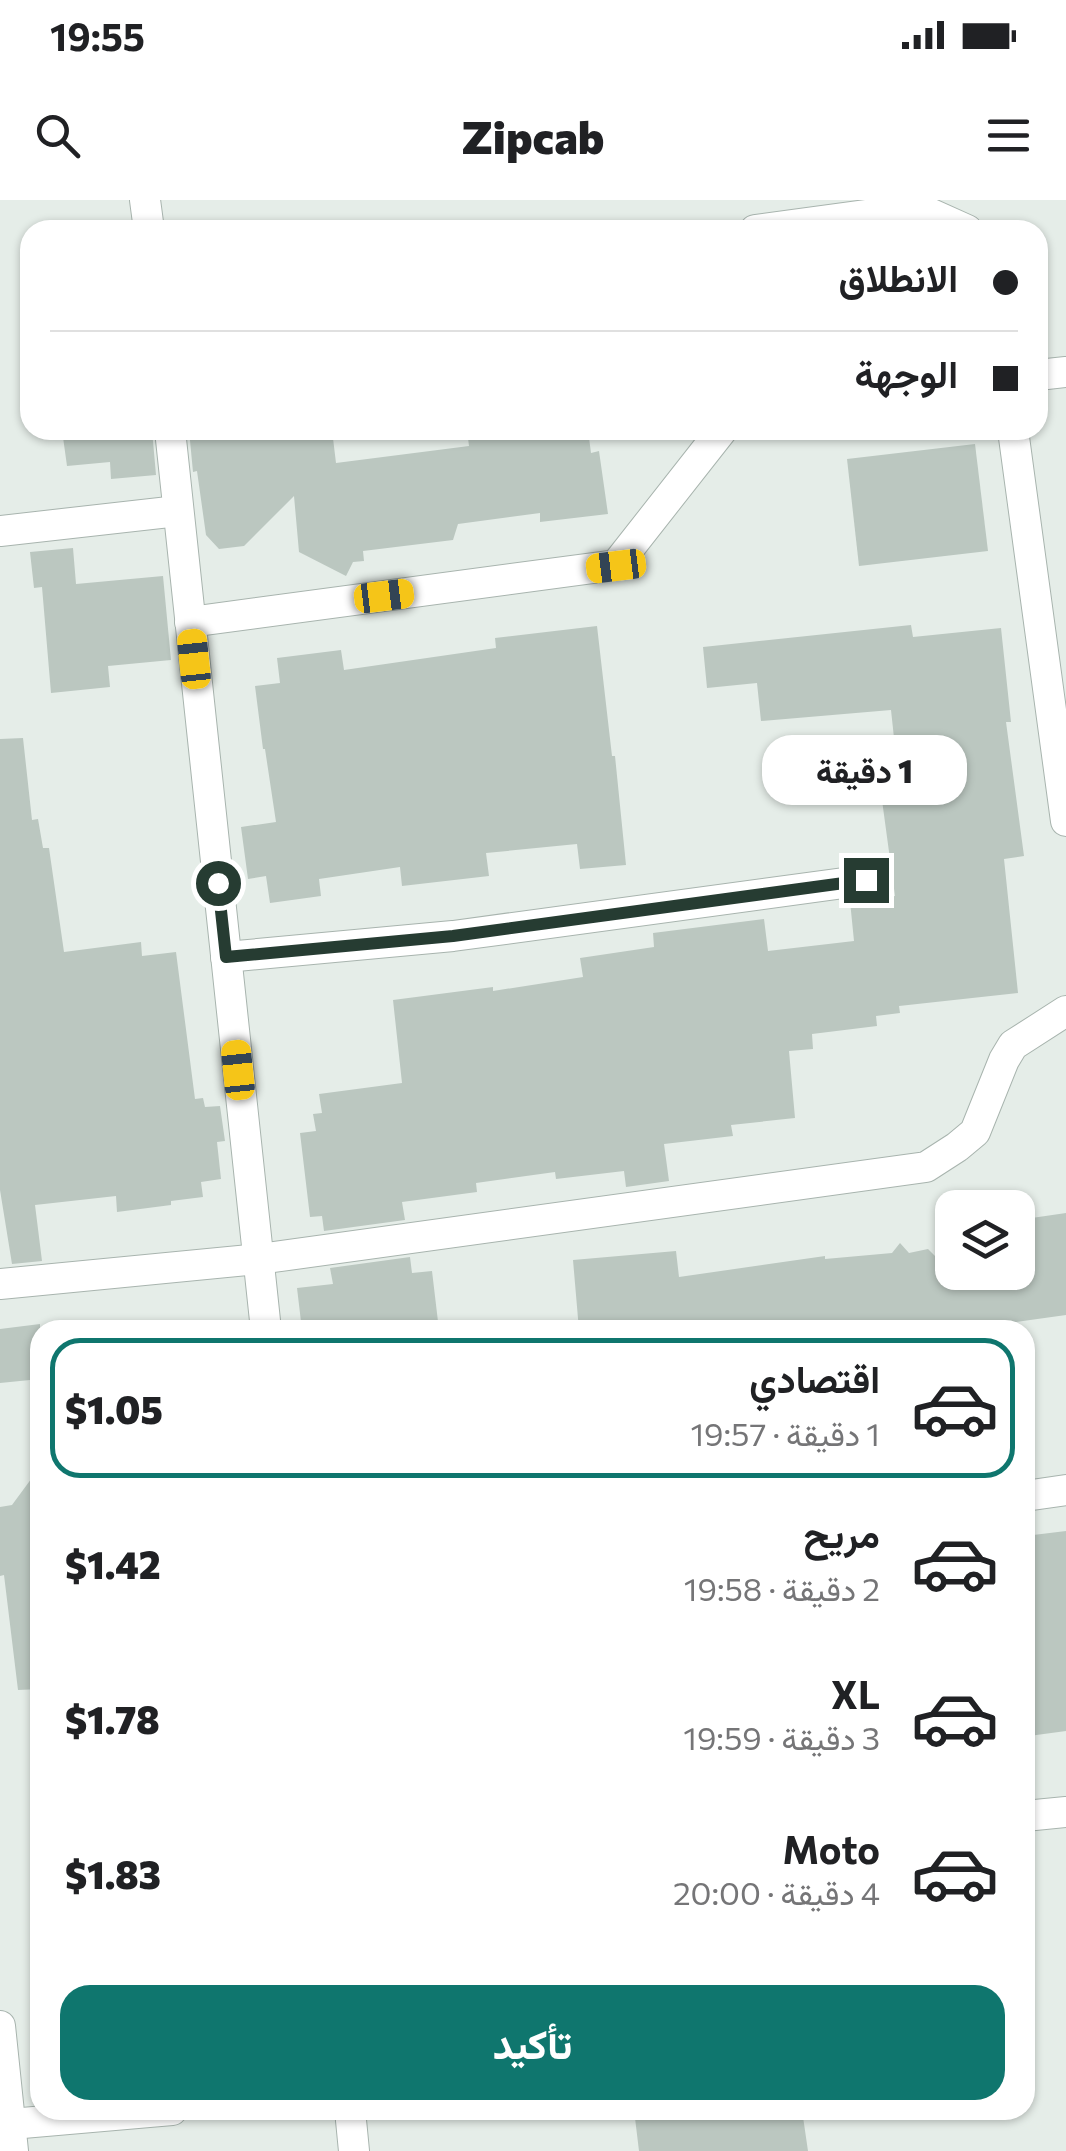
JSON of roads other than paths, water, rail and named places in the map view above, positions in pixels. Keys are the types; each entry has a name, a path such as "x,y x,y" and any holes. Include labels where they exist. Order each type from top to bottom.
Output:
{"street":[{"path":"829,220 918,208 945,220"},
{"path":"171,440 265,1320"},
{"path":"190,622 616,566 714,440"},
{"path":"1014,440 1066,821"},
{"path":"0,530 178,511"},
{"path":"226,957 453,936 866,880"},
{"path":"0,1284 259,1259 926,1167 975,1132 1012,1046 1066,1011"},
{"path":"1035,1495 1066,1490"},
{"path":"1035,1815 1066,1812"},
{"path":"0,2026 12,2137 113,2120"},
{"path":"351,2120 354,2151"}]}
